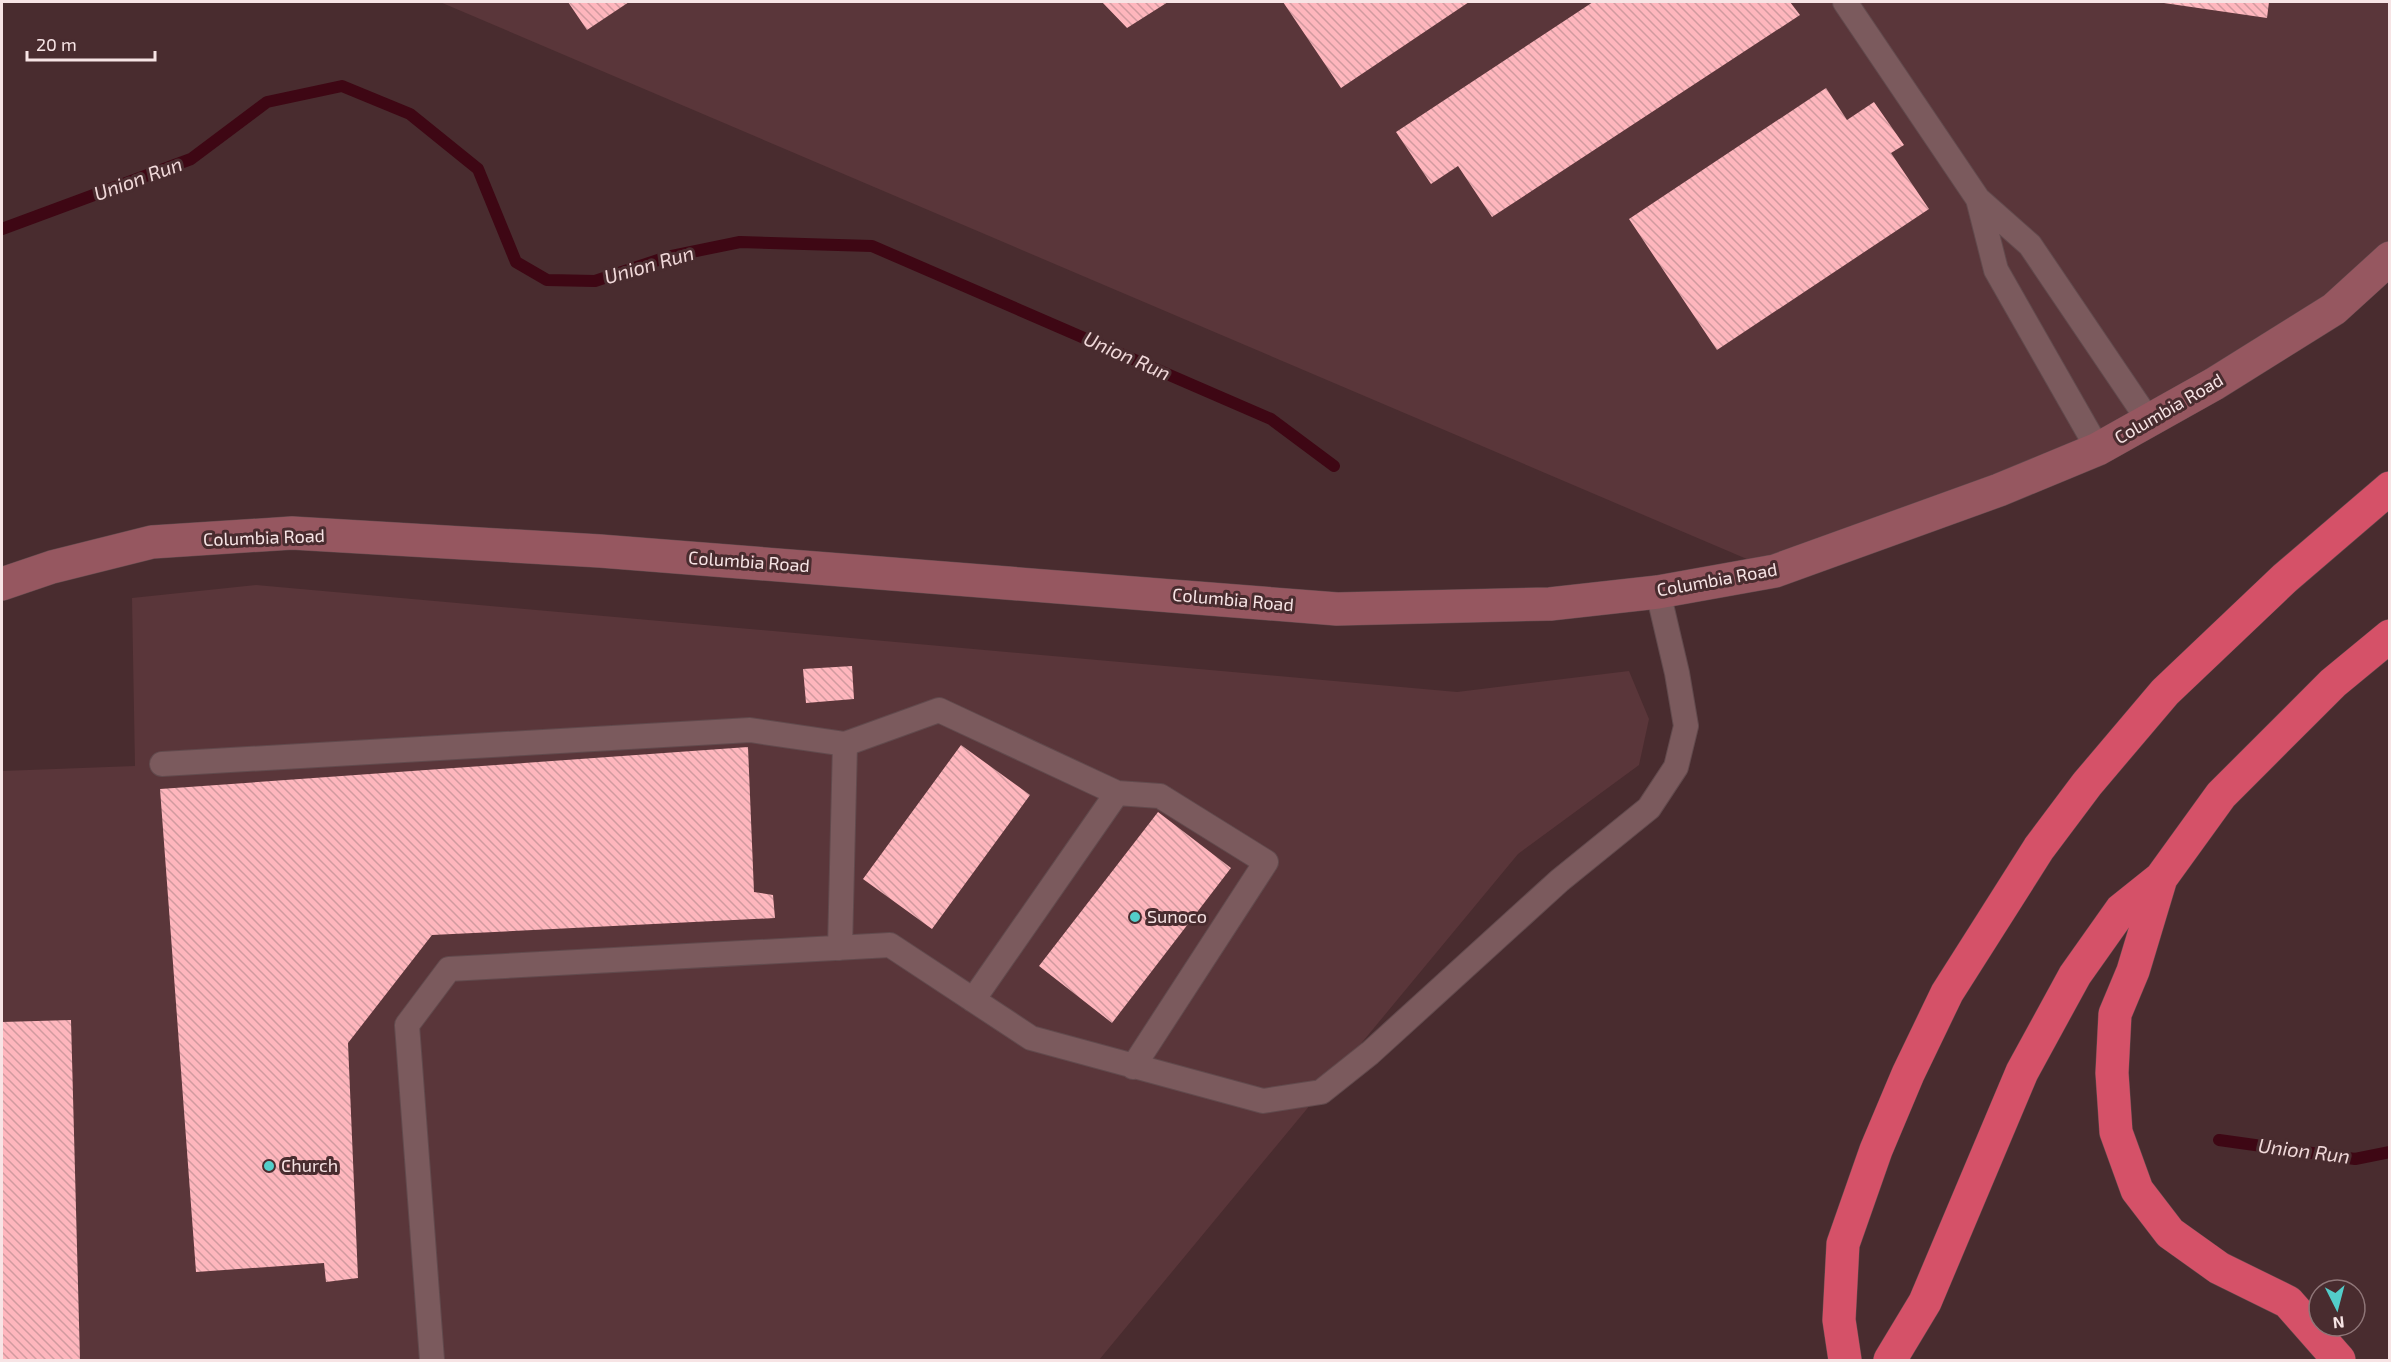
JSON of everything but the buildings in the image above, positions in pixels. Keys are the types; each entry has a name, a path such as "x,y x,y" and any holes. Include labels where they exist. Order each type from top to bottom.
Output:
{"highway":[{"path":"1845,1360 1839,1320 1843,1244 1876,1150 1908,1074 1947,993 2039,848 2087,784 2165,692 2285,578 2390,488"},
{"path":"1890,1360 1925,1302 2022,1072 2070,985 2121,910 2161,878 2221,795 2333,683 2390,636"},
{"path":"2161,878 2133,971 2115,1014 2112,1072 2116,1132 2137,1190 2170,1233 2219,1268 2288,1302 2339,1360"}],"street":[{"name":"Columbia Road","path":"2,584 52,567 152,542 292,533 600,551 1337,609 1550,604 1658,591 1775,571 1999,490 2098,448 2214,384 2334,309 2390,258"}],"lane":[{"path":"1845,2 1978,199 2030,245 2149,421"},
{"path":"1978,199 1996,270 2098,448"},
{"path":"432,1360 407,1025 449,969 890,945 1031,1038 1263,1101 1321,1092 1370,1053 1559,881 1649,808 1676,766 1686,726 1677,673 1658,591"},
{"path":"162,764 750,730 845,744 939,710 1118,793 1160,796 1266,862 1133,1067"},
{"path":"840,948 845,744"},
{"path":"972,1000 1118,793"}],"shaded area":[{"path":"440,2 2389,2 2389,258 2214,384 1775,571"},
{"path":"256,585 1457,692 1629,671 1649,719 1639,765 1518,854 1099,1360 2,1360 2,771 135,766 132,598"}],"waterway":[{"name":"Union Run","path":"2,229 191,159 267,102 342,86 410,114 478,169 516,262 547,280 595,281 667,257 740,242 872,246 1271,419 1334,466"},
{"name":"Union Run","path":"2219,1140 2355,1159 2390,1152"}],"place":[{"name":"Sunoco","path":"1135,917"},
{"name":"Church","path":"269,1166"}]}
